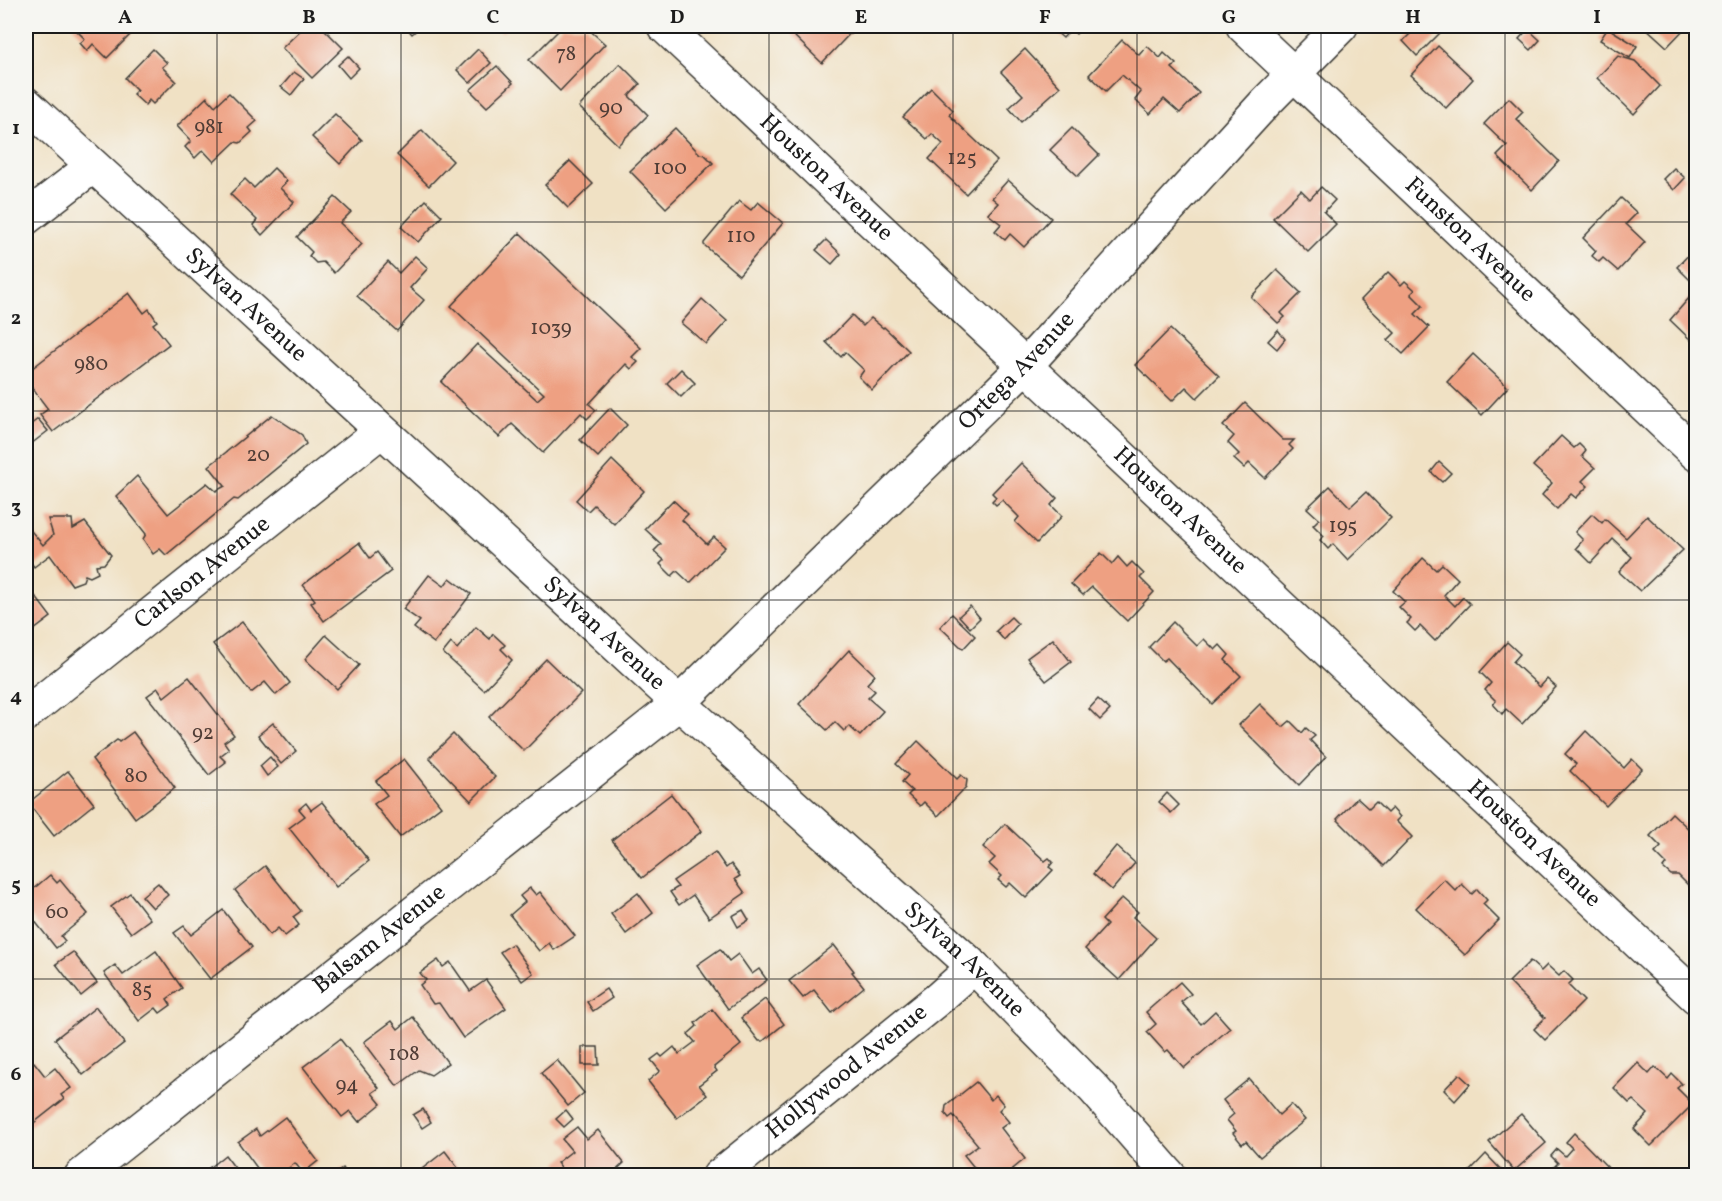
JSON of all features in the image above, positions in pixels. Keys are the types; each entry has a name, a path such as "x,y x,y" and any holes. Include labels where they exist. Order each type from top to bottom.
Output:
{"street":[{"name":"Houston Avenue","path":"664,26 1696,997"},
{"name":"Funston Avenue","path":"1243,26 1696,454"},
{"name":"Ortega Avenue","path":"679,703 1026,365 1265,104 1341,26"},
{"name":"Sylvan Avenue","path":"26,104 679,703 974,967 1094,1089 1170,1176"},
{"path":"26,218 93,166"},
{"name":"Carlson Avenue","path":"26,714 381,431"},
{"name":"Balsam Avenue","path":"81,1176 679,703"},
{"name":"Hollywood Avenue","path":"719,1176 974,967"}],"building":[{"path":"72,26 130,26 135,30 107,58 93,44 87,51 80,43 85,39"},
{"path":"305,26 321,26 343,48 312,78 282,48"},
{"path":"405,26 421,26 412,34"},
{"path":"495,26 508,26 502,32"},
{"path":"563,26 585,26 605,44 560,91 529,60"},
{"path":"799,26 857,26 822,63 792,34"},
{"path":"1057,26 1084,26 1076,34 1071,29 1063,38 1054,30"},
{"path":"1418,26 1437,26 1442,31 1417,56 1403,41"},
{"path":"1644,26 1687,26 1667,47"},
{"path":"1608,28 1637,46 1630,58 1600,40"},
{"path":"1528,29 1540,40 1531,50 1519,39"},
{"path":"1122,40 1139,55 1147,46 1160,58 1164,53 1176,64 1172,68 1199,93 1180,113 1164,99 1150,114 1135,100 1141,92 1122,75 1106,91 1089,75"},
{"path":"1438,46 1473,79 1446,108 1411,75"},
{"path":"153,49 167,63 162,67 176,81 153,104 149,100 145,105 133,94 137,90 125,78"},
{"path":"478,49 491,63 470,83 457,70"},
{"path":"1025,49 1060,87 1021,122 1009,108 1023,95 1001,72"},
{"path":"348,56 359,68 349,78 338,65"},
{"path":"1618,56 1635,61 1660,86 1634,114 1597,78"},
{"path":"620,64 640,84 629,96 648,115 618,145 579,107"},
{"path":"497,66 513,83 487,107 470,90"},
{"path":"294,72 304,79 291,95 281,87"},
{"path":"931,88 953,110 949,115 997,161 966,194 929,159 943,144 932,134 927,139 903,117"},
{"path":"229,93 257,121 249,128 252,132 240,143 235,142 214,162 203,150 195,158 185,147 191,141 177,126 207,97 215,106"},
{"path":"1509,98 1523,112 1516,119 1559,161 1532,190 1497,156 1507,146 1484,124"},
{"path":"335,114 362,140 340,164 312,137"},
{"path":"675,128 700,154 705,155 713,163 666,208 630,171"},
{"path":"1072,128 1099,155 1078,176 1050,150"},
{"path":"422,130 453,161 429,186 397,155"},
{"path":"570,161 593,184 568,208 545,185"},
{"path":"274,168 287,181 280,188 294,202 262,235 253,225 257,220 230,194 245,179 254,188"},
{"path":"1674,168 1685,178 1674,190 1663,179"},
{"path":"1008,180 1051,218 1024,247 1010,234 1005,240 995,231 1001,224 988,214 998,203 992,198"},
{"path":"1321,187 1335,200 1324,212 1336,224 1308,252 1273,218 1301,190 1310,199"},
{"path":"335,197 351,212 340,223 362,244 334,273 323,262 316,263 309,256 312,252 297,237"},
{"path":"1621,198 1637,213 1626,224 1645,242 1618,271 1603,258 1599,262 1592,256 1596,251 1583,238"},
{"path":"426,200 442,216 418,242 401,227"},
{"path":"739,201 751,210 758,202 783,223 739,275 704,243"},
{"path":"520,233 641,348 632,357 638,362 631,369 626,364 589,404 596,410 587,419 581,413 543,453 512,424 499,437 441,382 477,344 537,400 544,394 451,306"},
{"path":"826,240 841,254 832,264 816,250"},
{"path":"1696,247 1696,277 1692,282 1677,267"},
{"path":"415,256 428,268 410,288 424,300 397,331 357,296 388,262 399,273"},
{"path":"1277,270 1301,293 1281,313 1285,317 1278,323 1251,297"},
{"path":"1388,272 1401,285 1405,281 1415,290 1411,294 1423,306 1415,314 1429,327 1403,354 1388,340 1395,333 1361,300"},
{"path":"1696,290 1696,345 1670,320"},
{"path":"129,293 144,313 149,309 157,321 153,324 169,344 53,432 40,415 48,409 26,380 26,373"},
{"path":"702,299 727,321 706,344 681,323"},
{"path":"852,315 863,326 871,318 909,351 872,390 859,377 864,370 845,352 841,357 826,342"},
{"path":"1170,329 1219,376 1197,398 1186,387 1172,401 1135,365"},
{"path":"1278,330 1285,339 1277,349 1268,341"},
{"path":"1473,354 1508,387 1482,415 1447,382"},
{"path":"681,369 695,383 681,397 667,383"},
{"path":"1245,403 1283,440 1294,440 1289,445 1293,449 1265,478 1249,463 1244,468 1234,459 1239,454 1228,443 1234,436 1223,426"},
{"path":"610,408 627,425 598,457 580,440"},
{"path":"272,415 302,435 306,444 166,555 160,549 153,554 143,539 146,534 116,496 137,476 168,514 207,483 216,491 225,486 209,466"},
{"path":"38,419 48,431 31,444 26,436 26,428"},
{"path":"1561,436 1574,448 1579,444 1586,451 1582,456 1595,468 1582,481 1588,486 1576,498 1571,494 1557,509 1542,495 1552,483 1533,466"},
{"path":"612,460 644,491 614,524 594,505 588,511 576,500"},
{"path":"1439,462 1451,473 1442,482 1431,472"},
{"path":"1021,463 1057,498 1051,505 1062,516 1037,543 1015,522 1019,517 1002,500 996,505 992,501 996,497 992,493"},
{"path":"1330,486 1350,507 1366,492 1391,518 1348,560 1333,544 1328,549 1320,540 1324,536 1313,525 1319,519 1307,508"},
{"path":"673,500 688,514 682,520 707,544 714,537 725,547 690,583 677,571 672,576 660,564 664,560 654,551 661,544 645,529"},
{"path":"1592,514 1602,523 1605,519 1626,538 1647,516 1683,550 1640,591 1619,572 1632,557 1613,539 1591,563 1576,548 1583,540 1575,532"},
{"path":"48,519 72,519 73,529 85,522 111,555 104,564 96,565 98,573 90,577 85,575 83,581 72,585 50,555 34,567 26,556 26,525 43,545 53,535"},
{"path":"359,543 370,558 377,552 391,571 324,621 311,603 315,600 303,585"},
{"path":"1101,553 1112,564 1118,557 1127,567 1132,562 1144,574 1140,578 1154,592 1127,621 1092,587 1083,595 1071,584"},
{"path":"1423,558 1436,570 1442,564 1458,579 1444,595 1455,606 1463,597 1470,604 1435,641 1420,626 1415,631 1407,623 1411,619 1399,607 1405,602 1393,591"},
{"path":"429,575 444,586 450,578 471,594 434,643 414,628 420,621 403,609"},
{"path":"26,584 51,617 26,636"},
{"path":"970,606 980,618 970,628 959,616"},
{"path":"952,614 975,636 963,649 940,627"},
{"path":"1011,617 1018,624 1004,640 996,631"},
{"path":"242,622 290,683 276,695 265,682 251,693 213,644"},
{"path":"1173,622 1197,646 1204,639 1215,650 1220,645 1229,655 1225,660 1241,676 1212,704 1167,658 1163,661 1149,647"},
{"path":"476,627 490,639 493,634 505,645 501,649 512,660 484,690 443,653 451,643 457,649"},
{"path":"326,635 359,665 337,689 305,659"},
{"path":"1053,639 1071,662 1046,681 1027,658"},
{"path":"1507,642 1520,654 1513,662 1540,687 1547,679 1556,687 1522,724 1506,709 1502,714 1493,704 1496,701 1485,690 1491,683 1480,672"},
{"path":"849,650 875,675 867,684 875,691 868,698 883,711 860,736 849,726 844,731 835,722 827,730 799,704"},
{"path":"546,659 581,693 524,751 489,717"},
{"path":"189,677 234,735 224,742 229,749 220,756 226,762 209,775 147,696 158,688 164,697"},
{"path":"1098,699 1110,710 1100,720 1089,709"},
{"path":"1260,704 1283,727 1290,721 1302,733 1306,728 1315,736 1310,740 1326,757 1299,785 1239,725"},
{"path":"273,723 296,751 281,764 258,735"},
{"path":"1586,731 1624,768 1632,759 1642,769 1606,806 1570,771 1576,764 1565,754"},
{"path":"133,732 175,788 135,818 92,759 117,740 119,742"},
{"path":"453,734 495,777 471,801 429,758"},
{"path":"918,741 957,779 961,775 967,780 966,787 938,816 924,802 920,806 908,795 912,791 902,782 908,775 896,764"},
{"path":"270,757 278,767 267,776 260,766"},
{"path":"404,759 441,806 400,837 374,804 387,795 376,781"},
{"path":"68,771 94,804 54,836 28,803"},
{"path":"1167,793 1179,805 1171,813 1159,802"},
{"path":"671,794 702,831 642,878 612,840"},
{"path":"1357,798 1369,809 1376,802 1387,813 1392,808 1400,817 1396,821 1412,837 1384,866 1337,819"},
{"path":"322,802 369,861 336,887 289,828 305,816 299,809 306,803 311,810"},
{"path":"1672,813 1696,836 1696,883 1691,888 1678,875 1671,875 1663,868 1666,864 1655,853 1661,847 1650,836"},
{"path":"1005,824 1045,861 1049,858 1053,862 1049,867 1053,870 1026,898 1010,883 1006,887 998,880 1002,876 989,864 995,858 983,847"},
{"path":"1116,846 1135,863 1112,890 1093,874"},
{"path":"715,852 726,868 731,864 740,876 735,879 745,893 709,918 693,895 679,905 670,892 678,887 673,881"},
{"path":"265,866 301,911 293,917 299,925 285,936 278,928 270,935 235,890"},
{"path":"50,875 57,883 60,880 88,914 61,936 65,941 56,948 26,910 28,906 26,895"},
{"path":"1444,879 1456,891 1462,884 1472,894 1477,889 1487,900 1483,904 1499,920 1465,955 1416,908"},
{"path":"158,883 168,895 153,908 142,896"},
{"path":"530,888 536,895 540,892 575,936 554,950 549,943 539,951 510,915 525,902 520,896"},
{"path":"130,893 150,919 131,933 111,907"},
{"path":"638,893 653,913 626,934 611,914"},
{"path":"1122,898 1138,912 1133,917 1156,938 1119,980 1085,949 1107,925 1102,920"},
{"path":"223,910 252,947 210,979 174,933 184,926 191,935"},
{"path":"743,910 749,920 738,927 732,916"},
{"path":"512,944 533,973 522,981 500,952"},
{"path":"834,945 864,987 832,1013 814,990 803,998 789,981"},
{"path":"720,949 729,961 738,954 752,974 759,969 767,980 728,1009 697,965"},
{"path":"156,951 182,988 167,999 171,1005 160,1013 156,1008 139,1021 104,973 115,965 123,975"},
{"path":"73,952 97,983 81,996 56,964"},
{"path":"438,960 443,967 450,962 470,991 486,980 506,1008 463,1038 439,1003 433,1004 420,985 426,980 420,973"},
{"path":"1530,961 1541,971 1547,965 1559,976 1564,971 1573,980 1568,985 1584,1001 1545,1040 1534,1029 1545,1018 1509,982"},
{"path":"1180,982 1191,994 1181,1002 1201,1024 1215,1011 1230,1028 1184,1068 1147,1032 1156,1024 1146,1012"},
{"path":"606,989 612,998 593,1011 587,1002"},
{"path":"765,999 784,1024 763,1041 759,1041 741,1018"},
{"path":"96,1007 124,1043 83,1075 55,1039"},
{"path":"712,1009 741,1045 714,1067 717,1071 699,1085 707,1095 677,1118 648,1081 660,1071 651,1060 659,1054 662,1057 674,1047 679,1054 695,1042 688,1034 697,1026 695,1023"},
{"path":"413,1017 448,1063 431,1075 419,1070 397,1086 364,1042 392,1021 398,1029"},
{"path":"340,1039 379,1088 372,1093 381,1104 359,1122 350,1111 342,1117 303,1067"},
{"path":"582,1047 598,1047 599,1065 582,1065"},
{"path":"557,1060 584,1093 568,1106 541,1073"},
{"path":"34,1062 45,1076 55,1068 71,1088 61,1095 64,1099 26,1129 26,1069"},
{"path":"1638,1063 1649,1074 1655,1067 1668,1079 1672,1074 1682,1084 1677,1088 1693,1104 1651,1146 1634,1129 1648,1114 1633,1100 1629,1103 1614,1088"},
{"path":"1459,1074 1470,1084 1455,1101 1444,1090"},
{"path":"1249,1079 1279,1115 1291,1104 1305,1120 1260,1157 1246,1141 1242,1144 1233,1133 1236,1131 1227,1120 1234,1114 1223,1100"},
{"path":"976,1082 991,1100 996,1095 1004,1105 999,1110 1009,1122 1001,1128 1025,1159 1004,1176 981,1176 964,1155 978,1145 953,1115 949,1118 945,1113 946,1106"},
{"path":"423,1109 431,1122 422,1128 413,1115"},
{"path":"566,1110 573,1119 564,1127 556,1119"},
{"path":"1521,1114 1546,1143 1514,1171 1489,1142"},
{"path":"285,1117 318,1161 303,1173 295,1163 279,1176 263,1176 238,1142 256,1129 260,1136"},
{"path":"577,1127 587,1139 598,1130 624,1163 610,1176 567,1176 557,1163 572,1151 562,1139"},
{"path":"1574,1133 1616,1176 1553,1176 1549,1172 1558,1163 1551,1156 1557,1149 1565,1156 1572,1148 1566,1142"},
{"path":"445,1151 464,1176 413,1176"},
{"path":"1486,1154 1507,1176 1465,1176"},
{"path":"225,1155 241,1176 199,1176"},
{"path":"343,1168 348,1176 333,1176"},
{"path":"1324,1169 1330,1176 1317,1176"}]}
